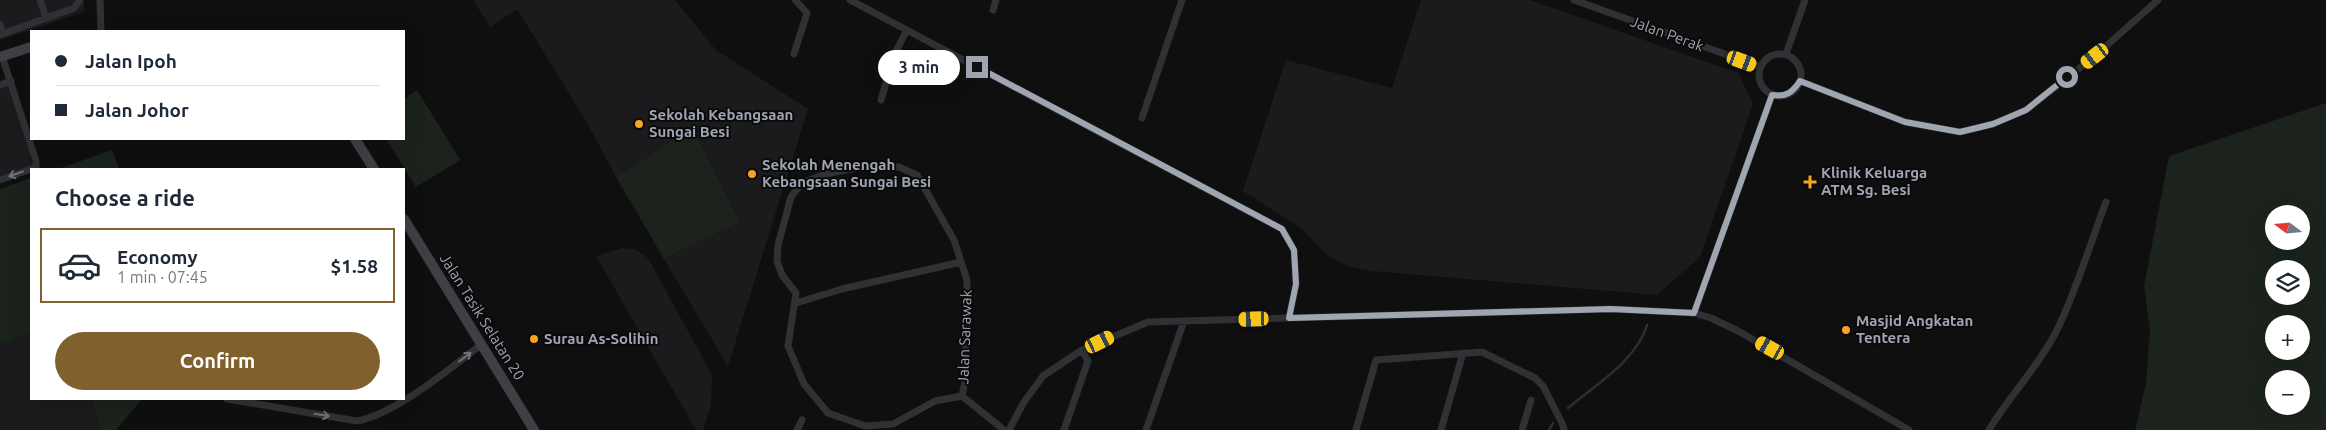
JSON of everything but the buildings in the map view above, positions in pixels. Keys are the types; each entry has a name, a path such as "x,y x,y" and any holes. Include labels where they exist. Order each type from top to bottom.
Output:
{"street":[{"path":"40,0 46,18"},
{"path":"100,0 101,30"},
{"path":"794,54 807,13 795,0"},
{"path":"850,0 1282,229 1294,250 1296,284 1289,318"},
{"path":"993,10 996,0"},
{"path":"1142,118 1182,0"},
{"name":"Jalan Perak","path":"1574,0 1761,68"},
{"path":"1786,54 1805,0"},
{"path":"1800,81 1905,122 1960,132 1993,124 2026,110 2095,56 2158,0"},
{"path":"0,24 2,35 74,8 79,2"},
{"path":"881,100 895,53 907,30"},
{"path":"30,47 1,57 11,81 36,161 33,168"},
{"path":"1786,54 1800,66 1800,81 1793,92 1788,95 1772,95 1762,85 1759,78 1761,68 1767,57 1786,54"},
{"path":"0,85 11,81"},
{"path":"1694,313 1772,95"},
{"path":"356,140 373,168"},
{"name":"Jalan Sarawak","path":"796,303 796,293 782,275 777,261 778,245 791,197 802,183 825,174 862,167 899,167 917,175 954,240 967,280 965,382 962,396 1004,430"},
{"path":"0,180 30,169"},
{"path":"1989,430 2004,404 2039,362 2057,329 2106,202"},
{"name":"Jalan Tasik Selatan 20","path":"405,221 534,430"},
{"path":"961,262 842,290 796,303 788,346 804,384 828,413 865,426 893,424 935,401 962,396"},
{"path":"1009,430 1024,402 1043,376 1082,350 1148,322 1638,309 1694,313 1738,330 1909,430"},
{"path":"1146,430 1184,321"},
{"path":"405,398 426,386 482,344"},
{"path":"1064,430 1088,361 1082,350"},
{"path":"1356,430 1376,360 1482,352 1535,378 1543,386 1564,430"},
{"path":"1441,430 1463,353"},
{"path":"233,400 357,421 371,418 402,400"},
{"path":"1522,430 1530,400"},
{"path":"797,430 802,420"}],"shaded area":[{"path":"0,0 84,0 84,12 0,40"},
{"path":"473,0 675,0 716,50 808,109 728,366 664,259 740,222 693,127 616,177 586,121 517,9 490,27"},
{"path":"1421,0 1530,0 1738,73 1753,104 1700,257 1657,295 1372,271 1339,262 1325,253 1301,228 1243,191 1286,60 1392,88"},
{"path":"10,84 33,165 0,176 0,88"},
{"path":"417,90 460,160 416,187 387,140 405,140 405,98"},
{"path":"2326,103 2326,430 2135,430 2146,383 2150,330 2144,286 2169,156"},
{"path":"693,127 740,222 664,259 616,177"},
{"path":"112,150 119,168 61,168"},
{"path":"30,178 30,333 0,345 0,189"},
{"path":"622,248 635,249 648,258 712,375 711,405 703,430 696,430 596,256"},
{"path":"30,333 30,400 93,400 101,430 0,430 0,345"},
{"path":"93,400 141,400 116,430 101,430"}],"waterway":[{"path":"1568,408 1625,361 1642,338 1647,325"},
{"path":"1549,430 1553,423"}],"place":[{"name":"Sekolah Kebangsaan Sungai Besi","path":"639,124"},
{"name":"Sekolah Menengah Kebangsaan Sungai Besi","path":"752,174"},
{"name":"Klinik Keluarga ATM Sg. Besi","path":"1810,182"},
{"name":"Masjid Angkatan Tentera","path":"1846,330"},
{"name":"Surau As-Solihin","path":"534,339"}],"route":[{"path":"977,67 1282,229 1294,250 1296,284 1289,318 1611,309 1694,313 1772,95 1788,95 1793,92 1800,81 1905,122 1960,132 1993,124 2026,110 2067,77"}]}
